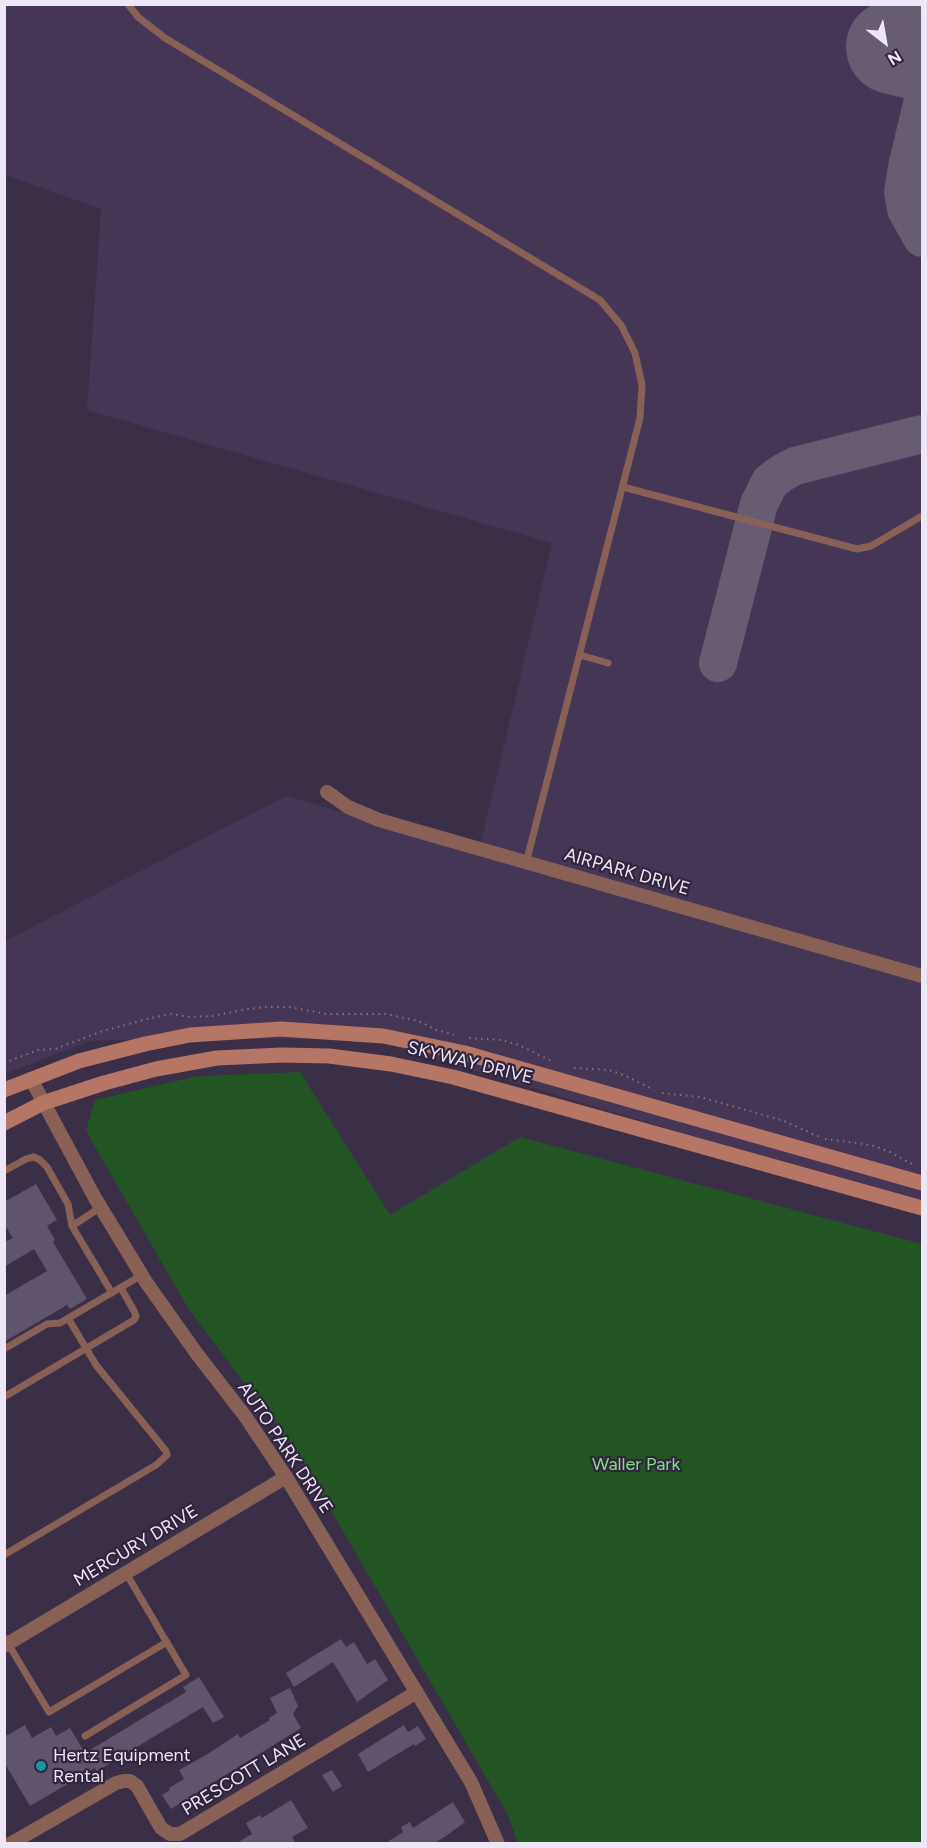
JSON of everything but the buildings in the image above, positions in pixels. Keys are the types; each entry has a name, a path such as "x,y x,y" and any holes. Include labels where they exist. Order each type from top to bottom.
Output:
{"main road":[{"name":"SKYWAY DRIVE","path":"4,1090 79,1061 190,1035 281,1029 383,1036 465,1053 922,1183"},
{"name":"SKYWAY DRIVE","path":"4,1123 43,1103 146,1072 217,1058 282,1055 329,1056 391,1064 453,1077 922,1208"}],"street":[{"name":"AIRPARK DRIVE","path":"327,792 348,807 379,820 922,976"},
{"name":"AUTO PARK DRIVE","path":"31,1079 101,1208 142,1275 197,1354 245,1416 286,1477 471,1782 497,1843"},
{"name":"MERCURY DRIVE","path":"6,1642 286,1477"},
{"name":"PRESCOTT LANE","path":"10,1844 116,1783 124,1781 130,1781 137,1786 161,1828 170,1834 180,1834 417,1692"}],"lane":[{"path":"128,4 138,17 165,38 600,300 621,325 635,353 642,385 640,418 526,863"},
{"path":"623,487 857,549 871,546 922,516"},
{"path":"580,656 608,663"},
{"path":"4,1171 34,1157 47,1167 68,1204 72,1226 112,1293"},
{"path":"72,1226 101,1208"},
{"path":"4,1349 47,1324 60,1323 142,1275"},
{"path":"4,1397 134,1320 136,1316 134,1311 121,1288"},
{"path":"4,1555 156,1465 167,1455 96,1365 68,1318"},
{"path":"85,1736 186,1675 126,1573"},
{"path":"6,1642 49,1712 167,1642"}],"shaded area":[{"path":"5,5 922,5 922,1205 373,1040 189,1038 90,1041 5,1074 5,941 286,796 479,851 552,543 87,410 101,209 5,175"}],"green space":[{"name":"Waller Park","path":"300,1072 390,1215 520,1137 922,1244 922,1843 518,1843 508,1815 300,1457 188,1308 86,1131 95,1100 198,1076"}],"taxiway":[{"path":"919,4 916,41 922,69"},
{"path":"922,104 903,192 906,209 922,238"},
{"path":"718,663 759,504 770,482 795,466 922,434"}],"runway":[{"path":"893,47 922,54"}],"place":[{"name":"Hertz Equipment Rental","path":"41,1766"}]}
